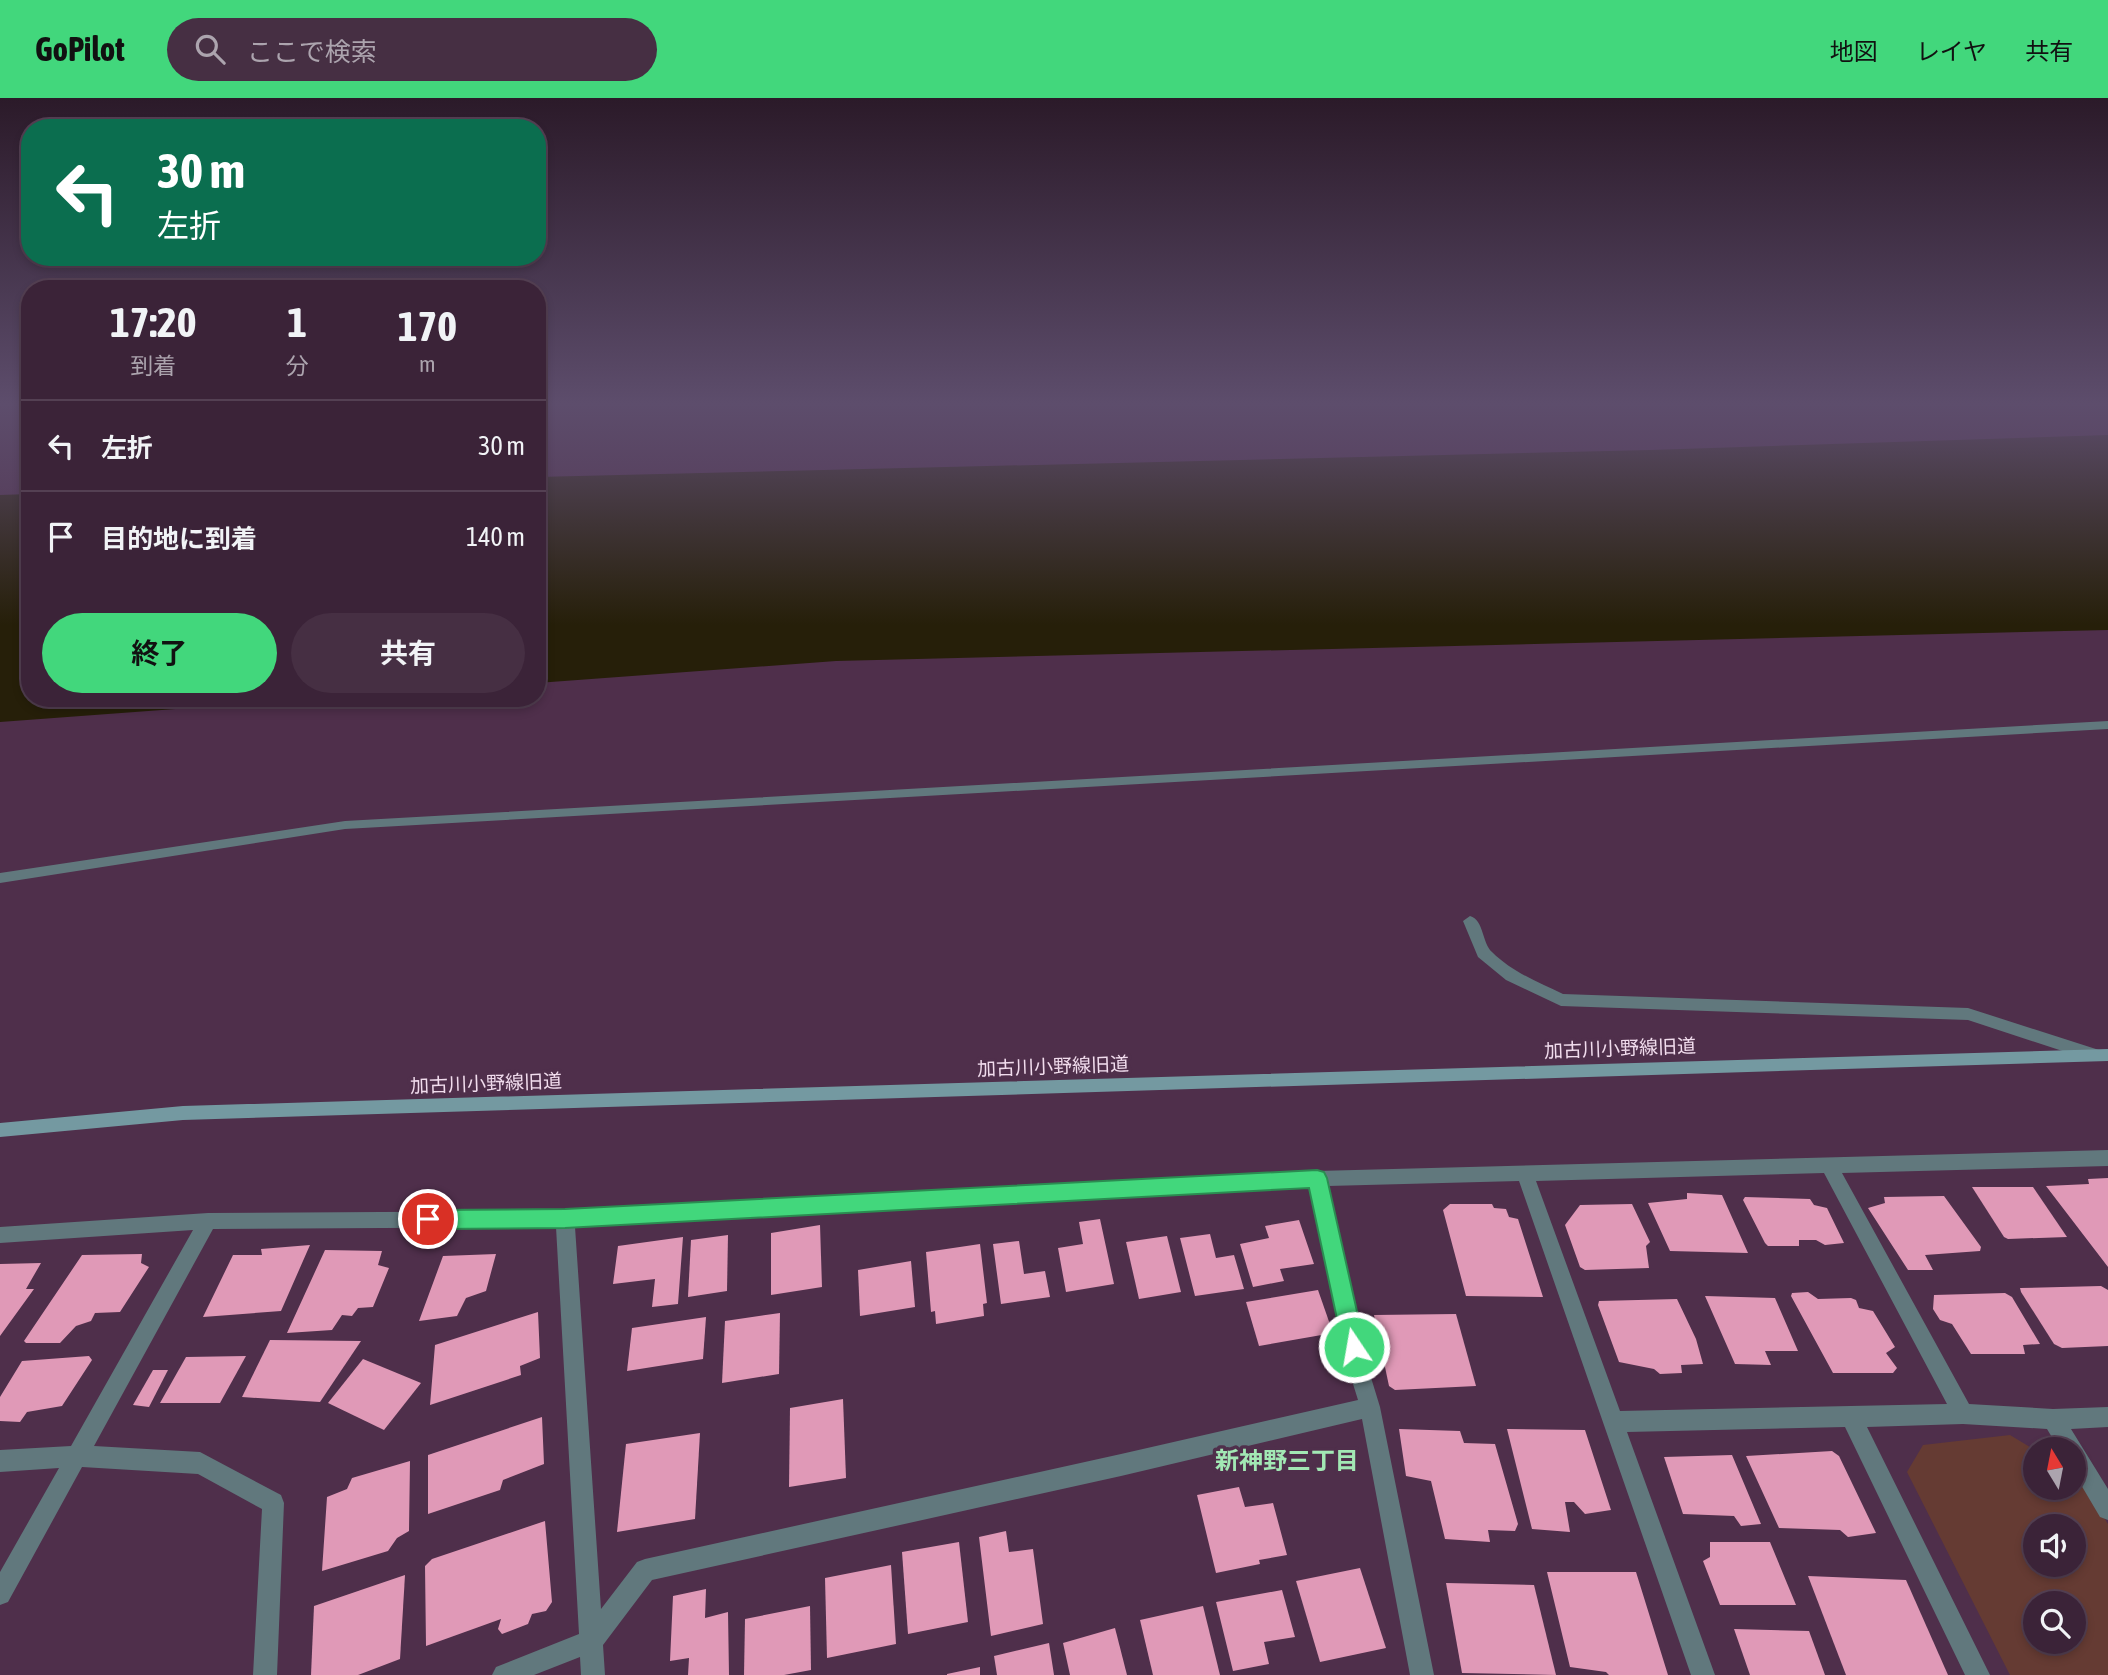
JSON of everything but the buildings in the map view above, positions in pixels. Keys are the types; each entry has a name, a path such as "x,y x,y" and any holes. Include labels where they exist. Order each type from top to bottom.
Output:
{"street":[{"path":"0,878 345,825 2108,726"},
{"path":"1470,921 1483,953 1511,976 1561,1000 1968,1014 2100,1055"},
{"name":"加古川小野線旧道","path":"0,1130 183,1113 2100,1055"},
{"path":"0,1235 208,1221 565,1219 1317,1178 2108,1158"},
{"path":"1830,1167 1963,1413"},
{"path":"1525,1174 1703,1675"},
{"path":"1317,1178 1359,1371 1370,1407 1422,1675"},
{"path":"565,1219 593,1675"},
{"path":"0,1594 208,1221"},
{"path":"504,1675 591,1641 645,1570 1370,1407"},
{"path":"1614,1422 1963,1413 2053,1419 2108,1417"},
{"path":"1852,1417 1978,1675"},
{"path":"2053,1419 2064,1437"},
{"path":"0,1461 79,1455 200,1463 273,1503 265,1675"},
{"path":"2086,1473 2108,1509"}],"shaded area":[{"path":"546,478 2108,478 2108,630 836,661 546,682"},
{"path":"21,494 21,707 203,707 0,722 0,495"},
{"path":"2010,1435 2023,1443 2023,1500 2086,1500 2086,1490 2108,1524 2108,1675 2010,1675 1907,1472 1923,1445"}],"district":[{"name":"新神野三丁目","path":"1287,1460"}],"route":[{"path":"428,1219 565,1219 1317,1178 1354,1347"}]}
